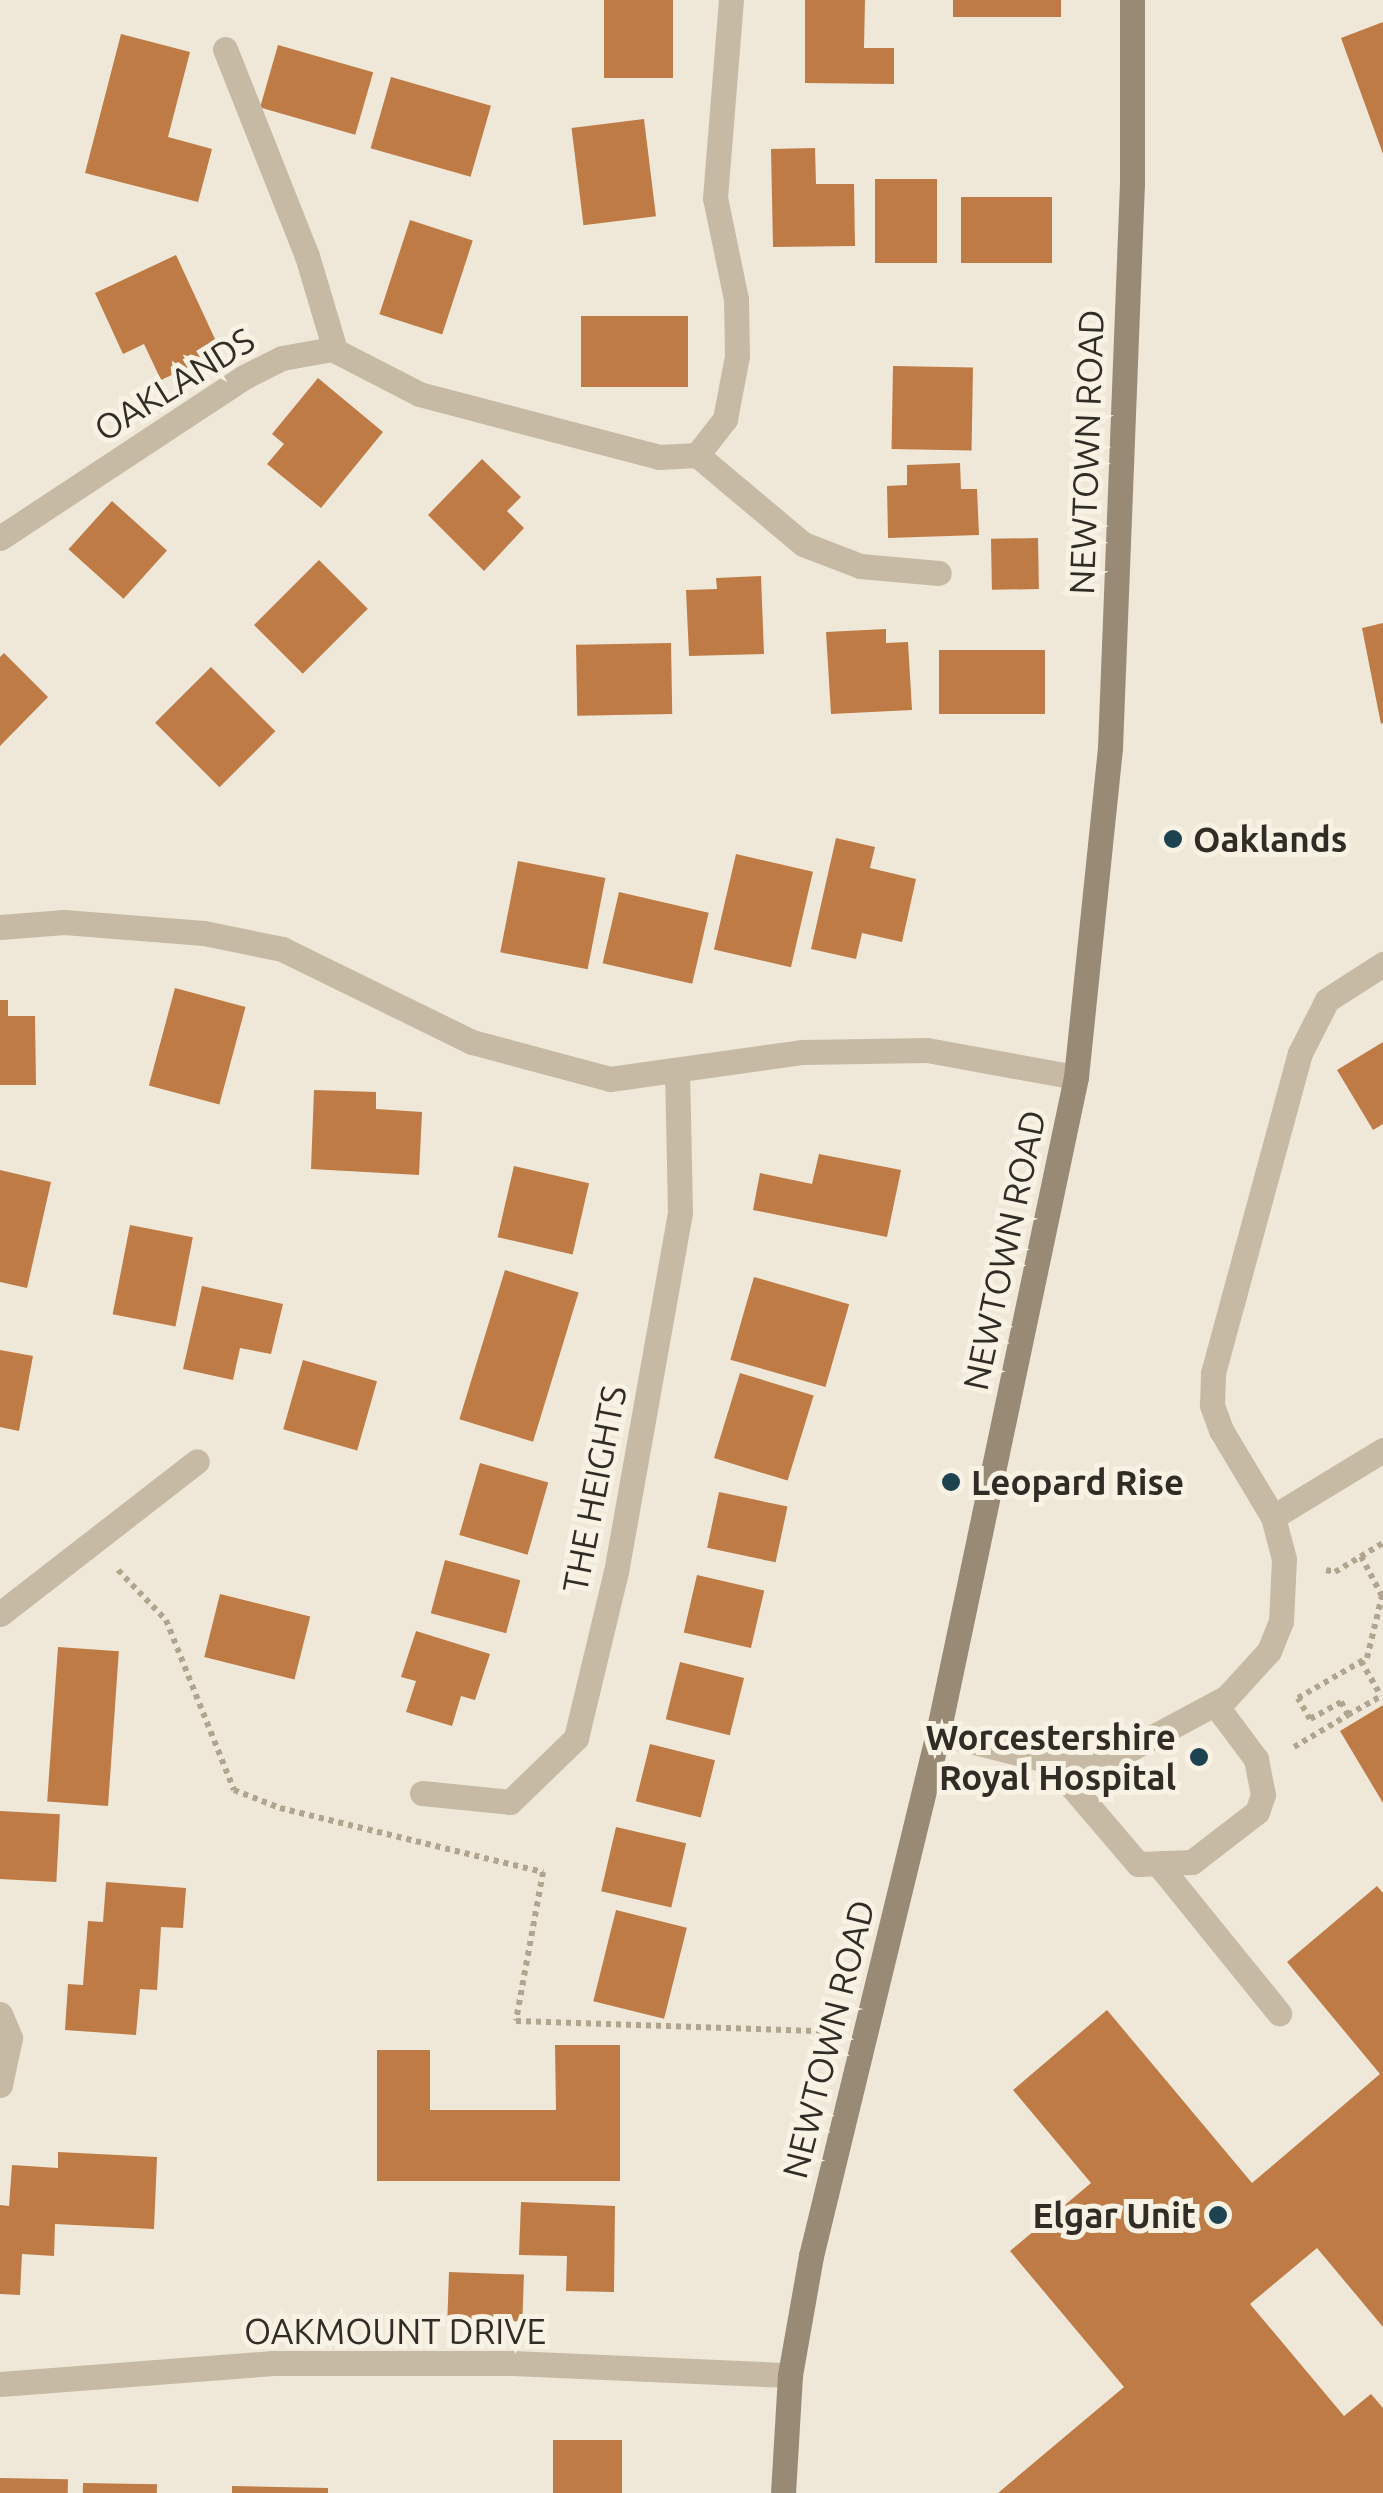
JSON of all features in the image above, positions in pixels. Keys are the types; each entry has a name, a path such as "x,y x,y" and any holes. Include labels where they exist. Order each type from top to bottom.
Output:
{"main road":[{"name":"NEWTOWN ROAD","path":"783,2493 790,2375 811,2256 938,1732 1076,1077 1110,748 1132,184 1132,0"}],"street":[{"path":"697,455 724,418 737,356 736,299 715,198 731,0"},
{"path":"225,48 307,256 335,350 419,394 659,457 697,455 803,544 860,566 940,572"},
{"name":"OAKLANDS","path":"0,538 244,378 282,358 335,350"},
{"path":"0,927 64,922 204,933 282,949 472,1042 610,1079 676,1073 802,1052 927,1050 1076,1077"},
{"path":"938,1732 1050,1761 1132,1748 1215,1704 1269,1651 1282,1622 1285,1565 1274,1517 1222,1430 1212,1405 1213,1373 1300,1053 1326,1000 1383,964"},
{"name":"THE HEIGHTS","path":"422,1793 510,1802 576,1738 616,1572 680,1212 676,1073"},
{"path":"1274,1517 1383,1450"},
{"path":"0,1614 197,1461"},
{"path":"1050,1761 1138,1864 1158,1865 1209,1853 1256,1812 1263,1796 1258,1768 1215,1704"},
{"path":"1158,1865 1279,2013"},
{"path":"0,2014 10,2038 0,2085"},
{"name":"OAKMOUNT DRIVE","path":"0,2384 273,2364 512,2364 790,2375"}],"path":[{"path":"1285,1565 1335,1572 1383,1543"},
{"path":"93,1544 166,1620 234,1790 280,1808 544,1872 516,2021 865,2032"},
{"path":"1348,1716 1340,1702 1310,1720 1298,1698 1361,1662 1382,1596 1361,1556"},
{"path":"1258,1768 1382,1696 1361,1662"}],"building":[{"path":"604,0 673,0 673,78 604,78"},
{"path":"805,0 865,0 864,48 894,48 894,84 805,83"},
{"path":"953,0 1061,0 1061,17 953,17"},
{"path":"1383,22 1383,154 1341,38"},
{"path":"121,34 190,52 168,137 212,149 198,202 85,173"},
{"path":"278,45 373,72 355,135 260,107"},
{"path":"391,77 491,106 471,177 371,148"},
{"path":"644,119 656,216 583,225 572,128"},
{"path":"815,148 816,184 854,184 855,246 773,247 771,149"},
{"path":"875,179 937,179 937,263 875,263"},
{"path":"961,197 1052,197 1052,263 961,263"},
{"path":"410,220 473,240 442,335 379,314"},
{"path":"176,255 221,352 161,380 144,344 123,354 95,293"},
{"path":"581,316 688,316 688,387 581,387"},
{"path":"893,366 973,367 972,450 892,449"},
{"path":"318,378 383,432 321,508 267,464 284,444 272,434"},
{"path":"482,459 521,497 507,511 524,528 484,571 428,515"},
{"path":"960,463 961,489 977,489 979,535 888,538 887,486 907,485 907,465"},
{"path":"112,501 167,551 123,599 69,549"},
{"path":"1038,538 1039,589 992,590 991,539"},
{"path":"319,560 368,609 303,674 254,625"},
{"path":"761,576 764,654 689,656 686,590 717,589 716,578"},
{"path":"1383,623 1383,723 1381,724 1362,628"},
{"path":"886,629 886,643 908,642 912,710 831,714 826,632"},
{"path":"671,643 672,714 577,716 576,645"},
{"path":"939,650 1045,650 1045,714 939,714"},
{"path":"4,653 48,697 0,746 0,657"},
{"path":"211,667 275,731 219,787 155,723"},
{"path":"836,838 875,847 870,868 916,879 902,942 862,933 856,959 811,949"},
{"path":"736,854 813,872 791,967 714,949"},
{"path":"518,861 605,878 588,969 500,952"},
{"path":"619,892 709,913 692,984 603,963"},
{"path":"175,988 246,1007 219,1104 149,1086"},
{"path":"0,1000 8,1000 8,1016 35,1016 36,1085 0,1085"},
{"path":"1383,1042 1383,1124 1373,1130 1337,1070"},
{"path":"314,1090 376,1092 376,1109 422,1112 419,1175 311,1169"},
{"path":"819,1154 901,1170 887,1237 753,1210 760,1173 812,1184"},
{"path":"514,1166 589,1183 573,1254 498,1237"},
{"path":"0,1170 51,1182 27,1288 0,1282"},
{"path":"130,1225 193,1237 175,1327 113,1314"},
{"path":"505,1270 579,1293 533,1442 459,1419"},
{"path":"754,1277 849,1304 825,1387 730,1360"},
{"path":"202,1286 283,1304 271,1354 240,1348 233,1380 183,1369"},
{"path":"0,1350 33,1356 19,1431 0,1427"},
{"path":"303,1360 377,1381 357,1450 283,1429"},
{"path":"740,1373 814,1396 788,1481 714,1458"},
{"path":"480,1463 548,1483 528,1555 459,1535"},
{"path":"719,1492 787,1507 776,1562 707,1548"},
{"path":"445,1560 520,1580 506,1633 431,1613"},
{"path":"697,1575 764,1591 751,1648 684,1632"},
{"path":"220,1594 310,1616 295,1680 204,1657"},
{"path":"416,1631 490,1654 475,1700 461,1696 452,1726 406,1712 416,1681 401,1677"},
{"path":"58,1647 119,1651 108,1806 47,1802"},
{"path":"680,1662 744,1678 730,1735 666,1719"},
{"path":"1383,1705 1383,1803 1340,1731"},
{"path":"650,1744 715,1760 701,1817 636,1801"},
{"path":"0,1811 60,1814 56,1882 0,1879"},
{"path":"616,1827 686,1843 671,1908 601,1891"},
{"path":"106,1882 186,1888 183,1928 161,1927 157,1990 140,1989 136,2035 65,2030 68,1984 83,1985 88,1921 103,1922"},
{"name":"Elgar Unit","path":"1377,1886 1383,1893 1383,2327 1317,2248 1250,2304 1344,2416 1371,2394 1383,2408 1383,2493 998,2493 1124,2387 1010,2251 1091,2183 1013,2090 1107,2010 1252,2183 1380,2074 1287,1962"},
{"path":"616,1910 687,1928 664,2019 593,2001"},
{"path":"555,2045 620,2045 620,2181 377,2181 377,2050 430,2050 430,2110 556,2110"},
{"path":"58,2152 157,2157 154,2229 55,2224 54,2256 22,2254 20,2295 0,2294 0,2205 9,2206 12,2165 58,2168"},
{"path":"521,2202 615,2206 614,2292 566,2291 567,2256 519,2255"},
{"path":"449,2272 524,2275 522,2322 447,2319"},
{"path":"553,2440 622,2440 622,2493 553,2493"},
{"path":"0,2478 68,2479 68,2493 0,2493"},
{"path":"83,2483 157,2484 157,2493 83,2493"},
{"path":"232,2486 328,2488 328,2493 232,2493"}],"place":[{"name":"Oaklands","path":"1173,839"},
{"name":"Leopard Rise","path":"951,1482"},
{"name":"Worcestershire Royal Hospital","path":"1199,1757"},
{"name":"Elgar Unit","path":"1218,2215"}]}
